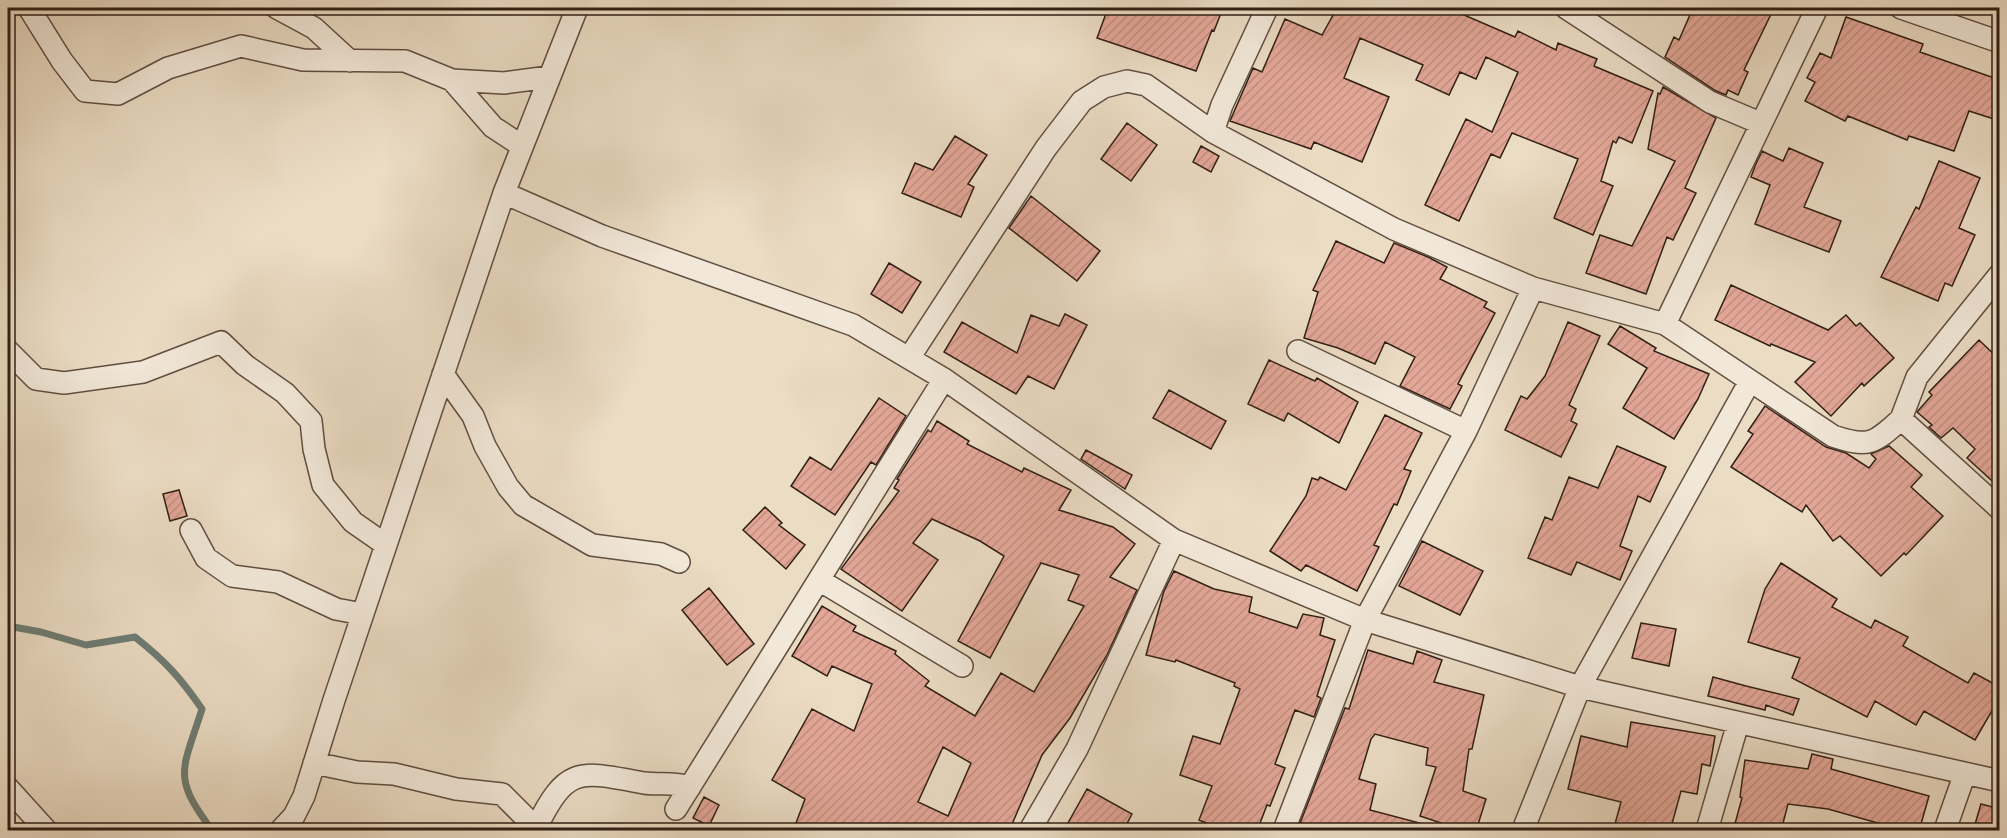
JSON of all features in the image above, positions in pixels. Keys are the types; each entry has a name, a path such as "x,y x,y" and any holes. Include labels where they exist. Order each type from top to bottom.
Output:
{"street":[{"path":"29,8 62,61 85,91 118,94 168,68 241,46 303,60 405,61 452,80 504,83 549,77"},
{"path":"277,8 314,28 350,61"},
{"path":"281,831 294,816 304,796 362,614 504,193 576,8"},
{"path":"1213,132 1222,105 1267,8"},
{"path":"1566,8 1710,102 1760,123"},
{"path":"1665,324 1817,8"},
{"path":"1902,8 2000,42"},
{"path":"452,80 493,127 522,146"},
{"path":"909,358 1046,148 1082,101 1104,87 1127,81 1146,85 1213,132 1394,229 1533,288 1665,324 1833,436 1858,444 1880,438 1901,419 1917,376 2000,274"},
{"path":"504,193 602,236 853,325 944,379 1174,540 1365,620 1580,687 2000,781"},
{"path":"1284,831 1365,620 1466,431 1533,288"},
{"path":"8,351 36,379 64,382 143,372 221,342 245,365 285,393 311,422 314,449 323,485 352,522 386,544"},
{"path":"1298,351 1466,431"},
{"path":"444,374 473,416 485,446 508,487 523,505 592,545 661,554 679,562"},
{"path":"676,809 944,379"},
{"path":"1523,831 1580,687 1750,381"},
{"path":"1901,419 2000,509"},
{"path":"191,530 206,558 232,576 278,582 336,609 362,614"},
{"path":"1030,831 1077,749 1174,540"},
{"path":"819,580 962,666"},
{"path":"1707,831 1737,723"},
{"path":"314,763 357,772 394,774 456,789 502,794 537,829 549,802 563,783 586,774 658,785 675,783 690,787"},
{"path":"1945,831 1965,773"},
{"path":"8,788 46,831"}],"building":[{"path":"1108,8 1223,8 1196,71 1097,38"},
{"path":"1337,8 1448,8 1515,37 1518,31 1556,50 1558,43 1597,59 1594,66 1653,91 1632,143 1619,137 1616,143 1613,141 1601,181 1613,186 1593,235 1554,218 1578,159 1512,133 1500,158 1491,154 1459,221 1425,205 1466,119 1492,132 1518,72 1486,57 1476,79 1460,72 1449,95 1416,80 1423,65 1360,38 1344,78 1389,97 1362,162 1314,142 1311,149 1230,121 1253,68 1262,72 1285,19 1322,35"},
{"path":"1693,8 1774,8 1744,70 1748,72 1738,95 1728,90 1726,95 1716,91 1665,57 1674,37 1679,40"},
{"path":"1846,17 1923,44 1920,52 2000,80 2000,121 1969,111 1954,151 1909,136 1907,140 1848,116 1845,121 1805,101 1815,82 1807,78 1820,53 1831,58"},
{"path":"1663,87 1716,118 1685,188 1696,193 1673,240 1667,237 1646,294 1586,273 1600,235 1632,246 1675,161 1648,149 1658,93 1660,94"},
{"path":"1127,123 1157,145 1131,181 1101,159"},
{"path":"955,136 987,155 968,184 974,187 961,217 902,193 915,163 933,170"},
{"path":"1201,146 1219,156 1211,172 1193,162"},
{"path":"1789,148 1823,163 1804,207 1841,221 1829,252 1755,224 1770,185 1751,177 1755,166 1762,151 1783,161"},
{"path":"1939,161 1980,178 1959,228 1975,235 1952,286 1945,283 1938,301 1881,277 1916,207 1919,209"},
{"path":"1031,196 1100,251 1077,281 1009,228"},
{"path":"1336,241 1384,263 1394,243 1428,257 1447,267 1440,279 1487,302 1484,307 1495,313 1458,384 1462,386 1450,409 1400,386 1415,357 1385,342 1375,364 1338,348 1304,338 1318,292 1313,290"},
{"path":"889,263 921,282 902,313 871,294"},
{"path":"1731,285 1828,330 1846,315 1856,326 1860,323 1894,358 1864,386 1862,383 1831,416 1795,382 1815,362 1771,344 1770,346 1715,320"},
{"path":"1065,314 1087,325 1054,389 1028,376 1016,394 944,352 962,322 1017,353 1031,315 1059,326"},
{"path":"1568,322 1600,336 1569,405 1576,409 1571,421 1577,424 1561,457 1505,430 1521,396 1527,399 1545,376"},
{"path":"1620,326 1656,348 1654,351 1709,374 1698,399 1674,439 1623,408 1647,368 1608,344"},
{"path":"1979,340 2000,360 2000,488 1967,458 1975,449 1953,428 1941,438 1929,427 1932,425 1917,412 1932,395 1929,392"},
{"path":"1269,360 1315,381 1317,378 1358,402 1339,443 1288,413 1284,421 1248,404"},
{"path":"1169,390 1226,421 1211,449 1153,418"},
{"path":"879,398 906,416 876,465 871,462 835,515 791,486 810,457 831,470"},
{"path":"1765,406 1826,447 1846,453 1869,468 1876,459 1871,454 1889,446 1922,475 1911,487 1943,516 1906,555 1904,553 1881,576 1840,536 1833,541 1806,505 1802,512 1731,467 1753,434 1748,431"},
{"path":"1385,415 1422,433 1404,469 1411,471 1397,505 1394,504 1374,545 1379,547 1357,591 1306,565 1301,571 1270,551 1306,496 1312,478 1318,480 1320,477 1346,490"},
{"path":"937,421 969,441 967,444 1022,472 1024,468 1071,490 1059,510 1113,527 1135,544 1110,577 1137,590 1107,655 1070,718 1042,755 1009,831 793,831 805,799 772,780 812,709 854,731 872,684 832,666 827,676 792,656 822,606 856,626 853,631 896,651 895,654 929,681 925,686 975,716 1001,673 1034,692 1084,606 1068,600 1079,575 1041,563 990,658 958,641 1004,556 980,541 932,519 913,543 938,560 902,611 841,569 899,491 894,488 899,480 897,479 928,430 931,432","holes":["943,747 971,763 948,816 918,802"]},
{"path":"1617,446 1666,467 1650,502 1638,496 1620,546 1632,551 1620,580 1577,562 1571,575 1528,558 1545,517 1552,520 1569,477 1598,488"},
{"path":"1086,450 1132,475 1125,489 1081,459"},
{"path":"179,490 187,516 170,521 163,494"},
{"path":"765,507 782,523 779,525 805,545 786,569 743,530"},
{"path":"1422,541 1483,571 1460,615 1399,586"},
{"path":"1781,563 1837,599 1832,607 1871,628 1875,620 1908,637 1903,646 1968,683 1974,673 2000,687 2000,697 1975,740 1924,711 1916,725 1875,701 1867,717 1792,678 1800,658 1748,642 1765,589"},
{"path":"1174,571 1214,589 1252,597 1249,612 1297,628 1303,614 1324,618 1320,635 1335,640 1317,696 1321,698 1314,717 1295,710 1275,764 1285,768 1257,831 1226,831 1199,820 1212,786 1180,775 1193,736 1220,744 1240,689 1234,686 1235,683 1176,660 1175,662 1146,655 1164,591"},
{"path":"709,588 754,644 727,665 682,610"},
{"path":"1641,623 1676,629 1669,666 1632,658"},
{"path":"1368,650 1413,664 1417,651 1442,660 1434,682 1484,695 1472,749 1469,749 1463,791 1486,799 1476,831 1465,831 1420,816 1436,767 1426,765 1428,748 1375,734 1371,739 1359,779 1376,784 1370,810 1427,825 1426,831 1297,831 1345,708 1349,709"},
{"path":"1713,677 1799,699 1793,715 1766,705 1765,710 1708,696"},
{"path":"1631,722 1715,736 1710,766 1702,764 1697,794 1681,791 1670,831 1642,831 1615,824 1621,802 1568,789 1581,736 1627,747"},
{"path":"1812,754 1833,759 1831,769 1929,796 1919,831 1906,831 1828,809 1788,804 1781,831 1733,831 1742,798 1740,797 1745,760 1808,769"},
{"path":"1087,789 1132,814 1123,831 1082,831 1068,823"},
{"path":"704,797 719,805 709,826 693,818"},
{"path":"1981,804 2000,809 2000,831 1973,831"}],"waterway":[{"path":"8,626 41,632 86,645 135,637 164,662 202,709 184,772 190,797 212,830"}]}
